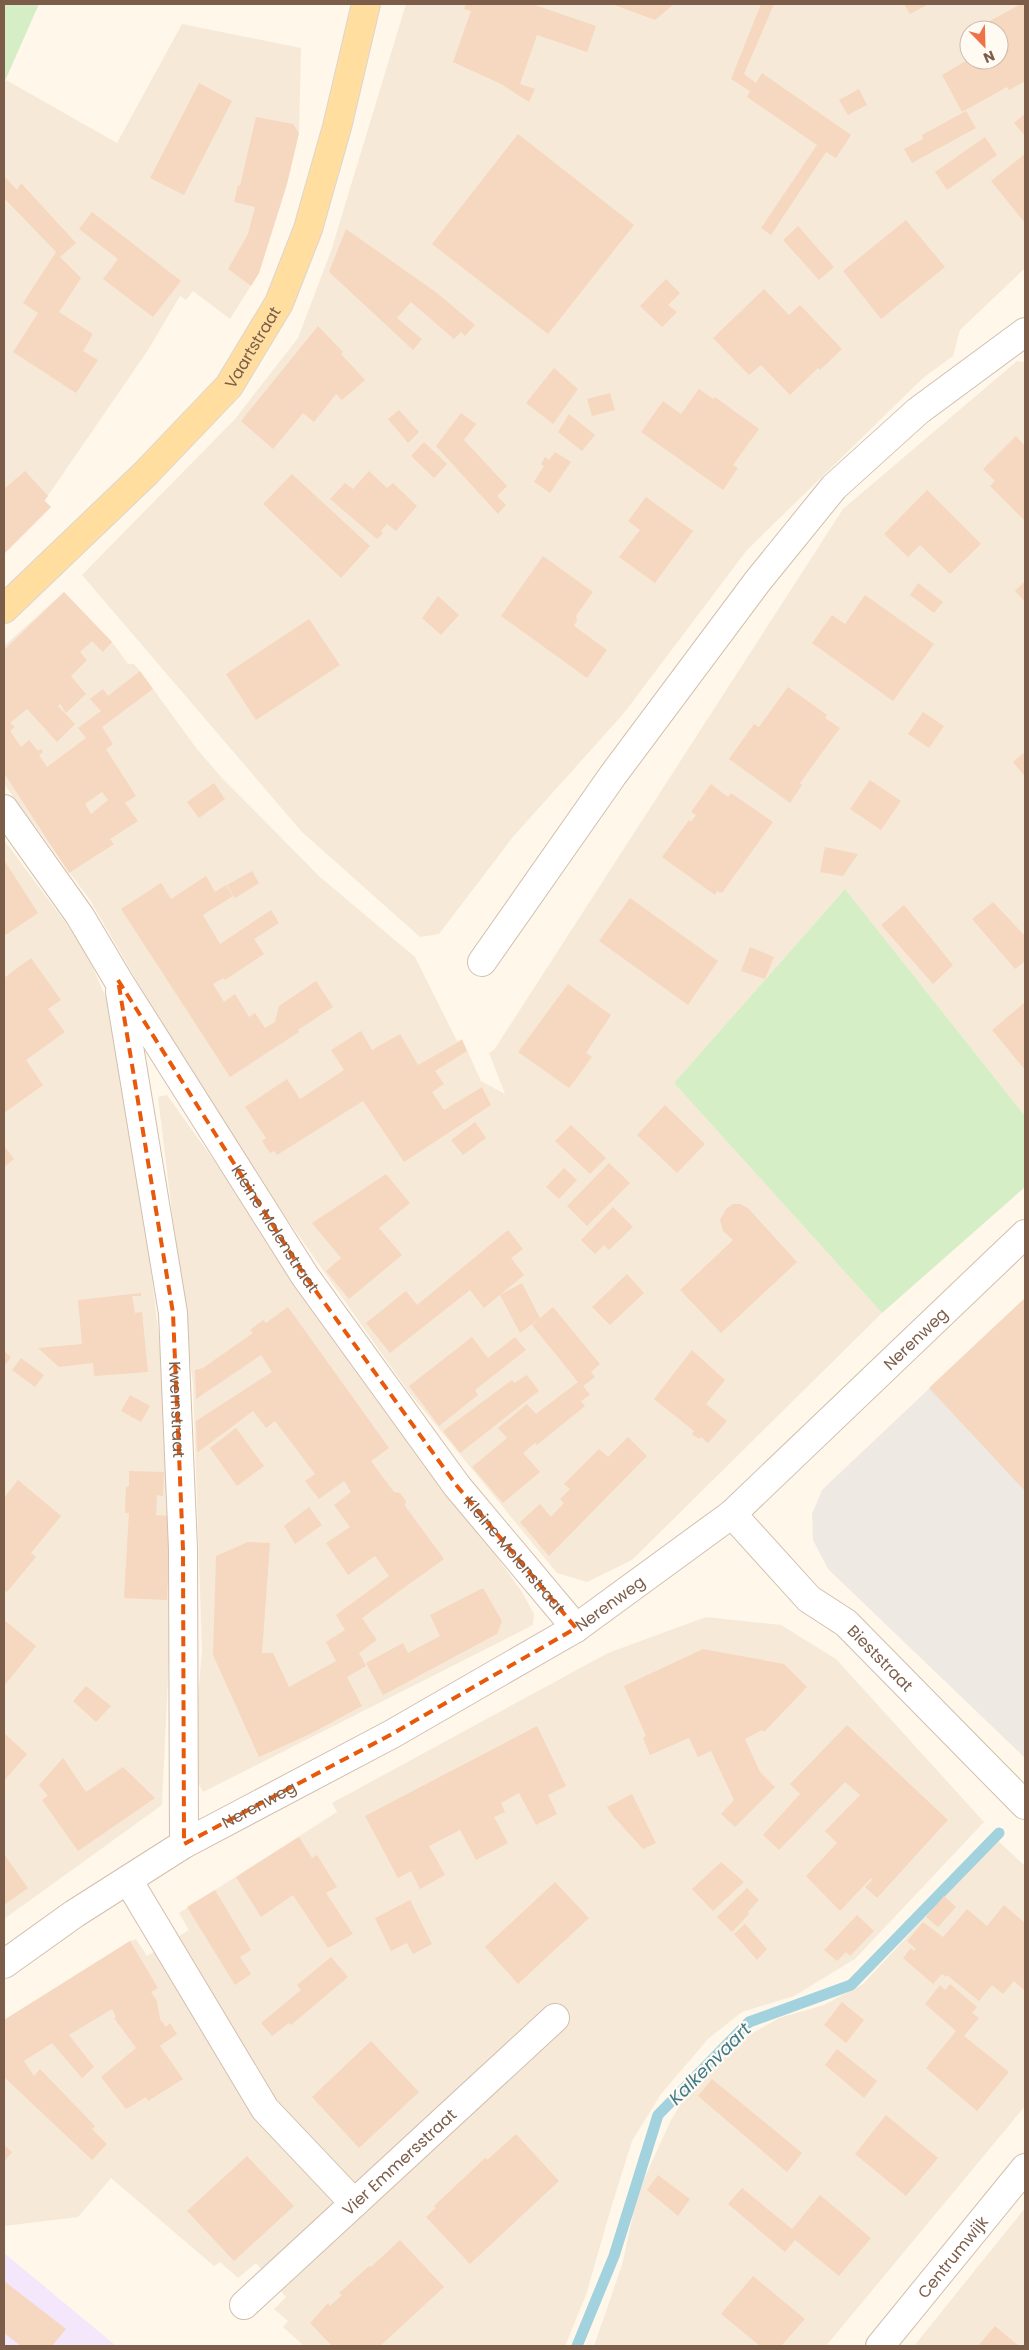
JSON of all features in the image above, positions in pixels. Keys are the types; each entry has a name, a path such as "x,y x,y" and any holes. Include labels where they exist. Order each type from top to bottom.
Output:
{"main road":[{"name":"Vaartstraat","path":"4,609 146,474 229,386 274,311 312,213 337,127 366,4"}],"street":[{"path":"482,962 613,775 758,582 834,487 918,411 1025,332"},
{"name":"Kleine Molenstraat","path":"4,809 80,916 118,980 305,1276 456,1486 576,1628"},
{"name":"Kwernstraat","path":"118,980 173,1313 183,1549 184,1844"},
{"name":"Nerenweg","path":"4,1964 74,1914 184,1844 392,1734 576,1628 732,1514 1025,1234"},
{"name":"Bieststraat","path":"732,1514 809,1599 846,1623 1025,1804"},
{"path":"128,1880 265,2109 354,2203"},
{"name":"Vier Emmersstraat","path":"244,2305 556,2018"},
{"name":"Centrumwijk","path":"880,2346 1025,2168"}],"highlighted area":[{"path":"118,980 305,1276 457,1486 576,1628 392,1734 184,1844 183,1549 173,1313"}],"shaded area":[{"path":"406,4 1025,4 1025,268 960,330 953,356 923,378 747,550 624,713 512,838 439,934 420,937 302,832 82,575 235,419 298,338 331,251"},
{"path":"182,24 301,48 299,133 287,184 259,273 230,319 193,291 186,300 180,296 148,350 45,500 51,507 4,554 4,83 6,80 117,143"},
{"path":"1017,361 1025,362 1025,1116 845,889 674,1083 882,1313 632,1560 587,1582 557,1573 408,1391 214,1115 90,900 4,784 4,646 64,592 112,642 128,664 134,664 140,671 197,749 222,778 320,877 415,957 457,1041 462,1039 481,1081 505,1094 489,1053 494,1050 843,509"},
{"path":"4,840 85,949 108,1003 146,1229 163,1370 176,1512 162,1805 4,1919"},
{"path":"167,1095 522,1592 534,1614 533,1625 203,1792 192,1772 202,1650 193,1384 158,1097"},
{"path":"1025,1298 1025,1758 828,1569 813,1540 812,1514 822,1490"},
{"path":"706,1617 781,1625 836,1659 984,1822 855,1959 794,1996 742,2012 708,2039 661,2094 632,2141 586,2295 565,2346 304,2346 283,2327 288,2321 274,2309 286,2297 256,2263 238,2278 220,2262 214,2266 111,2178 78,2217 4,2226 4,2020 130,1941 136,1939 147,1956 189,1930 179,1913 337,1812 332,1803 608,1653"},
{"path":"997,1840 1025,1866 1025,2106 826,2346 594,2346 622,2265 638,2192 671,2120 691,2088 729,2050 751,2034 779,2018 824,2005 863,1984"},
{"path":"1025,2208 1025,2346 914,2346"},
{"path":"4,2253 116,2346 4,2346"}],"green space":[{"path":"4,4 39,4 4,83"},
{"path":"845,889 1025,1116 1025,1187 882,1313 674,1083"}],"building":[{"path":"466,4 532,4 596,26 587,52 537,35 520,84 535,89 529,102 501,84 453,62 471,11 464,9"},
{"path":"612,4 674,4 655,20"},
{"path":"761,4 774,4 744,74 756,83 762,73 851,135 836,158 826,152 771,235 761,228 817,145 747,97 750,91 731,79"},
{"path":"904,4 929,4 910,14"},
{"path":"1021,4 1025,4 1025,81 1009,90 1007,87 962,112 942,75 959,65 959,70 1009,70 1009,20 991,20"},
{"path":"199,83 232,101 184,195 150,178"},
{"path":"859,89 867,105 848,115 839,100"},
{"path":"966,111 976,128 912,163 904,149 923,139 922,135"},
{"path":"1025,114 1025,136 1014,123"},
{"path":"256,117 293,124 299,133 287,184 259,273 251,286 228,269 248,234 255,207 234,202 238,185 240,186"},
{"path":"518,134 634,225 548,334 432,244"},
{"path":"985,137 997,155 947,190 935,172"},
{"path":"1025,154 1025,223 991,181"},
{"path":"4,176 17,190 21,183 76,243 60,257 81,278 59,312 93,334 83,351 98,360 76,393 13,352 38,313 23,303 56,252 4,198"},
{"path":"92,212 181,281 153,317 103,279 118,259 79,229"},
{"path":"906,220 945,267 881,319 843,271"},
{"path":"798,226 834,267 819,280 783,240"},
{"path":"346,229 437,293 475,325 465,336 461,332 454,339 411,302 397,318 422,339 413,350 329,272"},
{"path":"666,279 680,293 668,305 677,312 662,327 640,306"},
{"path":"764,289 789,315 800,305 842,349 820,370 818,368 790,395 761,365 749,375 713,338"},
{"path":"318,326 343,352 341,354 365,380 342,400 336,394 314,422 303,413 273,449 241,421"},
{"path":"554,368 578,389 553,424 526,403"},
{"path":"699,389 713,399 715,397 759,429 733,465 738,468 723,490 641,432 663,401 681,414"},
{"path":"610,393 615,410 592,416 587,399"},
{"path":"399,410 419,432 408,443 388,419"},
{"path":"461,413 476,424 464,440 507,486 497,496 506,505 498,514 436,446"},
{"path":"569,414 595,435 582,451 558,432"},
{"path":"1016,436 1025,446 1025,521 990,486 995,481 983,469"},
{"path":"424,442 447,464 434,478 411,456"},
{"path":"555,452 571,462 550,493 534,482 544,466 541,464 545,457 549,460"},
{"path":"25,471 48,496 44,501 51,507 4,554 4,489"},
{"path":"369,471 387,488 393,483 417,506 396,531 387,524 381,531 383,533 377,539 330,499 345,483 353,489"},
{"path":"292,474 370,546 341,578 263,504"},
{"path":"927,490 981,544 950,574 920,545 908,557 884,534"},
{"path":"646,497 693,531 655,583 619,557 640,530 628,521"},
{"path":"543,556 593,592 576,616 577,620 574,626 607,650 587,678 501,616"},
{"path":"1025,581 1025,602 1015,591"},
{"path":"918,583 943,602 934,613 910,595"},
{"path":"64,592 112,642 103,652 92,641 80,652 87,660 71,676 86,694 66,713 60,704 58,706 75,724 57,742 27,709 10,723 15,727 10,731 21,747 29,740 38,751 41,749 43,752 39,755 47,767 86,738 78,728 101,711 90,699 103,689 108,696 140,671 153,689 102,727 113,744 106,749 136,796 125,803 138,821 110,839 114,844 69,873 4,773 4,650","holes":["102,792 108,800 91,814 85,804"]},
{"path":"865,595 934,644 893,701 812,643 832,615 845,624"},
{"path":"438,596 459,615 441,635 422,618"},
{"path":"309,619 340,665 256,720 226,674"},
{"path":"788,687 827,715 825,718 840,728 800,783 802,785 790,803 729,759 754,724 759,727"},
{"path":"923,712 944,726 929,748 908,734"},
{"path":"1025,752 1025,777 1013,762"},
{"path":"870,780 901,801 881,830 850,809"},
{"path":"214,783 225,799 199,818 187,802"},
{"path":"711,784 728,797 731,793 773,822 722,893 717,891 715,895 662,857 689,820 691,822 696,815 691,812"},
{"path":"825,847 858,854 843,876 820,872"},
{"path":"4,860 38,913 4,936"},
{"path":"252,871 259,883 235,898 227,885"},
{"path":"206,876 215,892 226,885 233,896 203,915 220,944 271,910 279,923 254,939 264,954 225,980 223,978 213,984 224,1002 235,994 249,1017 255,1013 265,1028 275,1022 279,1006 316,981 333,1007 298,1030 299,1032 230,1077 121,909 161,883 171,899"},
{"path":"630,898 718,961 688,1005 599,941"},
{"path":"993,902 1025,936 1025,961 1015,969 972,919"},
{"path":"904,905 953,965 933,984 881,925"},
{"path":"750,947 774,957 765,979 741,971"},
{"path":"31,958 61,1000 48,1009 65,1032 26,1060 43,1085 4,1113 4,978"},
{"path":"568,984 611,1015 586,1053 592,1057 569,1088 518,1052"},
{"path":"1025,1002 1025,1070 992,1030"},
{"path":"361,1031 372,1050 400,1034 418,1065 462,1040 467,1051 435,1071 444,1084 432,1092 444,1110 482,1087 491,1105 404,1162 363,1101 277,1155 274,1151 270,1153 262,1141 266,1138 245,1107 287,1079 300,1099 344,1070 331,1050"},
{"path":"665,1105 705,1144 677,1173 637,1135"},
{"path":"475,1122 486,1138 463,1155 451,1140"},
{"path":"571,1125 606,1158 590,1174 555,1141"},
{"path":"4,1146 14,1159 4,1167"},
{"path":"609,1163 630,1183 587,1226 567,1206"},
{"path":"564,1168 577,1180 559,1199 546,1187"},
{"path":"386,1174 410,1203 379,1228 402,1255 349,1299 326,1271 341,1258 312,1223"},
{"path":"733,1204 740,1204 748,1208 797,1262 721,1333 680,1290 733,1240 723,1231 720,1220 726,1209"},
{"path":"613,1207 633,1227 609,1250 604,1245 595,1254 581,1240"},
{"path":"508,1230 523,1249 511,1258 524,1275 484,1308 470,1290 390,1353 366,1323 406,1291 417,1305"},
{"path":"627,1274 644,1293 610,1325 592,1307"},
{"path":"522,1283 540,1318 520,1333 500,1295"},
{"path":"141,1293 141,1296 132,1296 135,1313 142,1312 148,1372 94,1376 93,1363 59,1367 38,1348 82,1344 78,1300"},
{"path":"1025,1298 1025,1491 929,1388"},
{"path":"288,1307 389,1448 371,1461 394,1492 400,1493 406,1501 405,1506 444,1559 362,1618 377,1640 359,1653 366,1666 347,1677 362,1706 310,1734 259,1757 213,1655 216,1556 248,1542 270,1543 262,1653 273,1653 289,1687 336,1661 326,1642 345,1630 336,1615 389,1576 375,1556 348,1575 326,1543 350,1527 334,1505 351,1492 344,1481 319,1499 305,1481 315,1474 275,1421 266,1428 253,1411 198,1452 197,1450 196,1421 272,1372 261,1355 196,1399 195,1370 203,1368 253,1333 250,1330 263,1320 266,1323"},
{"path":"553,1307 600,1364 591,1372 595,1377 583,1386 590,1395 581,1401 585,1406 537,1445 535,1443 523,1453 540,1472 503,1503 472,1467 507,1438 498,1428 527,1404 536,1414 578,1382 532,1325"},
{"path":"472,1337 488,1358 515,1337 526,1350 475,1390 478,1395 439,1426 409,1386"},
{"path":"692,1350 725,1380 706,1404 727,1421 708,1443 701,1437 699,1439 692,1434 694,1431 654,1399"},
{"path":"4,1351 11,1357 4,1366"},
{"path":"21,1358 44,1375 35,1387 12,1370"},
{"path":"527,1375 539,1391 460,1453 443,1431 512,1380 514,1383"},
{"path":"130,1395 150,1406 141,1422 121,1411"},
{"path":"236,1428 264,1466 237,1486 210,1448"},
{"path":"628,1437 647,1456 549,1556 520,1522 540,1504 551,1517 564,1503 560,1499 570,1489 564,1484 599,1449 608,1457"},
{"path":"129,1471 164,1472 163,1496 157,1495 156,1515 171,1516 167,1600 124,1598 129,1513 125,1513 126,1487 129,1486"},
{"path":"18,1480 61,1516 31,1553 36,1557 7,1592 4,1589 4,1498"},
{"path":"309,1507 322,1525 295,1544 284,1526"},
{"path":"483,1588 502,1621 497,1634 383,1695 366,1663 403,1643 408,1653 440,1636 430,1615"},
{"path":"4,1620 36,1646 5,1685 4,1684"},
{"path":"703,1649 784,1664 807,1687 764,1732 762,1730 745,1739 760,1772 775,1787 735,1827 721,1814 734,1800 711,1751 698,1757 689,1738 650,1755 643,1738 646,1736 624,1686"},
{"path":"86,1686 111,1706 96,1722 73,1701"},
{"path":"847,1725 948,1820 877,1898 865,1887 872,1880 871,1878 840,1911 806,1876 837,1843 825,1831 860,1795 845,1782 779,1850 763,1835 800,1794 790,1784"},
{"path":"537,1726 566,1786 548,1795 557,1814 536,1825 519,1793 501,1803 505,1812 494,1817 508,1843 476,1860 460,1830 429,1846 445,1875 420,1889 411,1871 398,1878 365,1816"},
{"path":"4,1733 27,1754 4,1781"},
{"path":"63,1758 86,1792 123,1767 155,1798 78,1851 42,1800 48,1796 39,1785"},
{"path":"632,1794 656,1843 643,1849 607,1807"},
{"path":"299,1837 312,1858 317,1855 337,1887 326,1893 353,1934 328,1948 293,1895 261,1917 236,1877"},
{"path":"4,1854 28,1888 4,1905"},
{"path":"721,1862 744,1882 713,1911 692,1889"},
{"path":"555,1882 589,1918 518,1984 485,1947"},
{"path":"747,1888 759,1900 732,1932 717,1917"},
{"path":"215,1890 251,1950 240,1957 251,1974 235,1985 187,1907"},
{"path":"944,1896 956,1907 938,1927 926,1917"},
{"path":"410,1900 432,1944 413,1954 407,1943 391,1951 375,1918"},
{"path":"1004,1905 1025,1923 1025,1991 1014,1981 1003,1994 992,1985 979,2001 947,1975 946,1977 942,1974 933,1984 903,1958 911,1948 914,1951 916,1949 907,1941 923,1922 943,1937 967,1909 987,1926"},
{"path":"857,1915 874,1931 850,1956 846,1952 837,1961 824,1950"},
{"path":"745,1924 767,1949 757,1960 734,1934"},
{"path":"130,1941 158,1988 151,1992 157,2001 160,2019 166,2027 170,2023 177,2034 160,2046 183,2079 148,2101 146,2097 126,2109 101,2077 136,2048 114,2018 116,2017 112,2009 69,2035 94,2067 82,2078 52,2043 24,2061 34,2076 40,2069 95,2126 92,2129 107,2144 92,2160 4,2077 4,2020"},
{"path":"331,1957 348,1977 291,2025 289,2023 272,2036 261,2023 301,1990 297,1985"},
{"path":"950,1984 977,2007 972,2013 979,2018 964,2036 1009,2072 977,2111 926,2068 956,2031 925,2004 940,1985 945,1990"},
{"path":"842,2002 864,2020 846,2043 824,2025"},
{"path":"371,2041 419,2092 359,2148 312,2097"},
{"path":"837,2049 877,2081 864,2098 825,2065"},
{"path":"712,2079 802,2153 787,2172 698,2096"},
{"path":"886,2115 938,2158 906,2196 855,2154"},
{"path":"516,2134 559,2181 470,2264 426,2217 436,2208 434,2206 484,2159 486,2158 487,2160"},
{"path":"4,2145 12,2152 4,2162"},
{"path":"247,2156 294,2206 234,2261 187,2211"},
{"path":"658,2175 690,2199 678,2216 647,2190"},
{"path":"742,2188 792,2229 820,2195 871,2238 839,2276 795,2240 785,2252 728,2204"},
{"path":"400,2240 444,2287 380,2346 332,2346 310,2323 328,2303 330,2306 342,2295 339,2293"},
{"path":"753,2276 805,2319 781,2346 760,2346 721,2314"},
{"path":"4,2281 66,2329 52,2346 21,2346 4,2333"},
{"path":"995,2326 1019,2346 978,2346"}],"waterway":[{"name":"Kalkenvaart","path":"577,2346 614,2256 658,2115 749,2022 851,1985 999,1833"}]}
